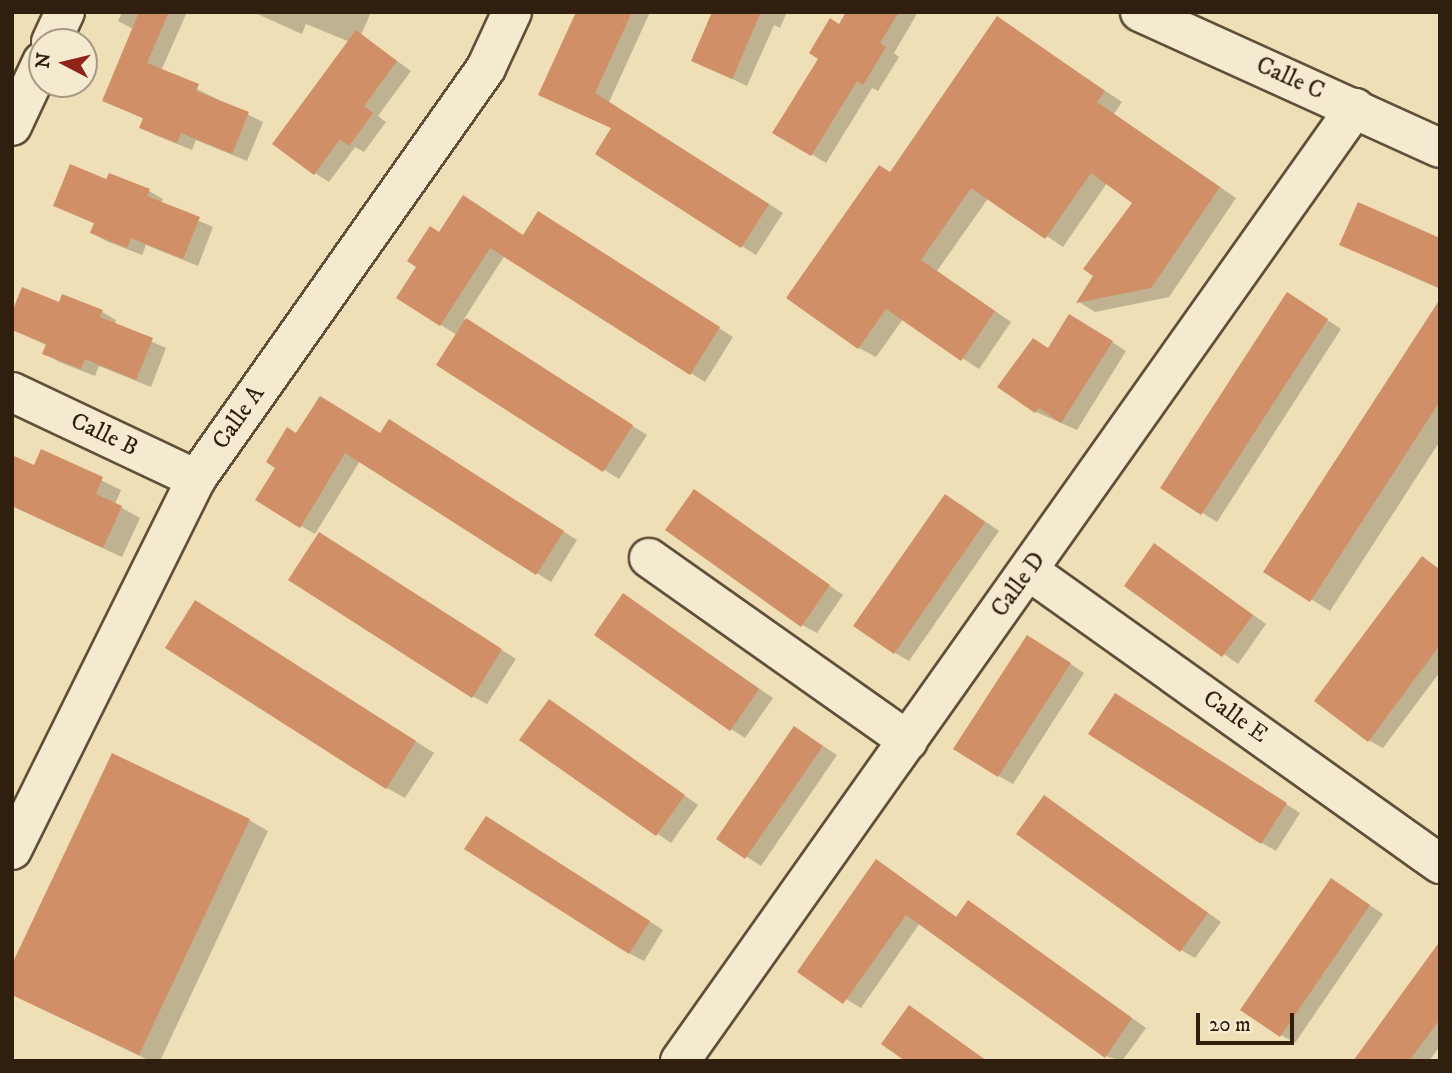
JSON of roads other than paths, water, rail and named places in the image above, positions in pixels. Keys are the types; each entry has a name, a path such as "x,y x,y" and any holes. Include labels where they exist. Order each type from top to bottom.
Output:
{"street":[{"path":"58,28 65,12"},
{"name":"Calle A","path":"12,850 196,479 486,68 512,12"},
{"name":"Calle C","path":"1140,12 1440,148"},
{"path":"12,126 28,92"},
{"name":"Calle D","path":"680,1061 1355,108"},
{"name":"Calle B","path":"12,392 196,479"},
{"path":"649,558 908,741"},
{"name":"Calle E","path":"1029,571 1440,864"}]}
